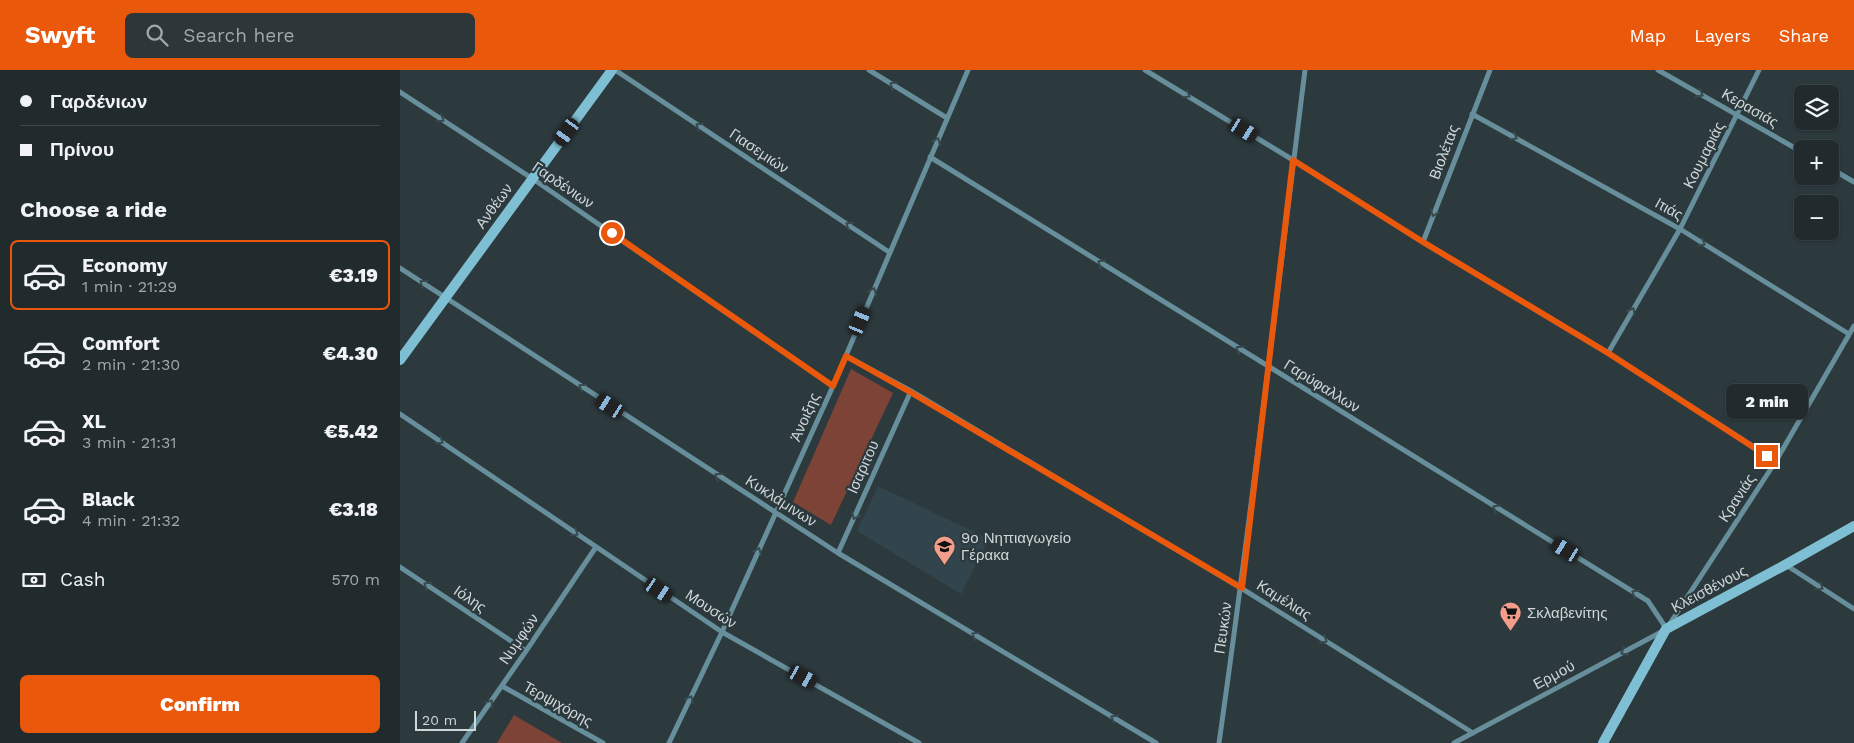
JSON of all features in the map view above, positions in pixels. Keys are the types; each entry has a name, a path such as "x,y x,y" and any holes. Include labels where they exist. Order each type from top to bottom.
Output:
{"street":[{"name":"Ανθέων","path":"400,360 614,70"},
{"name":"Γιασεμιών","path":"614,70 889,252"},
{"path":"869,70 947,118"},
{"name":"Άνοιξης","path":"669,743 722,632 833,386 968,70"},
{"path":"1145,70 1423,242 1608,353 1776,462"},
{"name":"Πευκών","path":"1219,743 1242,588 1267,366 1305,70"},
{"name":"Βιολέτας","path":"1423,242 1490,70"},
{"name":"Κερασιάς","path":"1658,70 1794,147"},
{"name":"Κουμαριάς","path":"1608,353 1680,229 1759,70"},
{"name":"Γαρδένιων","path":"400,92 533,179 833,386"},
{"name":"Ιτιάς","path":"1472,114 1680,229 1849,334"},
{"name":"Γαρύφαλλων","path":"930,157 1648,601 1666,629"},
{"path":"1839,173 1854,182"},
{"name":"Κυκλάμινων","path":"400,268 838,553 1156,743"},
{"name":"Κρανιάς","path":"1666,629 1776,462 1854,326"},
{"name":"Καμέλιας","path":"846,356 1242,588 1473,733"},
{"name":"Ισαριτου","path":"838,553 910,392"},
{"name":"Μουσών","path":"400,414 722,632 919,743"},
{"name":"Κλεισθένους","path":"1604,743 1666,629 1786,565 1854,526"},
{"name":"Νυμφών","path":"462,743 596,547"},
{"path":"1786,565 1854,609"},
{"name":"Ιόλης","path":"400,567 526,651"},
{"name":"Ερμού","path":"1454,743 1666,629"},
{"name":"Τερψιχόρης","path":"502,686 602,743"}],"shaded area":[{"path":"851,369 893,393 831,525 793,502"},
{"name":"9ο Νηπιαγωγείο Γέρακα","path":"878,486 989,539 961,594 857,531"},
{"path":"514,715 562,743 497,743"}],"place":[{"name":"9ο Νηπιαγωγείο Γέρακα","path":"945,566"},
{"name":"Σκλαβενίτης","path":"1511,632"}],"route":[{"path":"612,233 833,386 846,356 1242,588 1293,160 1423,242 1608,353 1767,456"}]}
